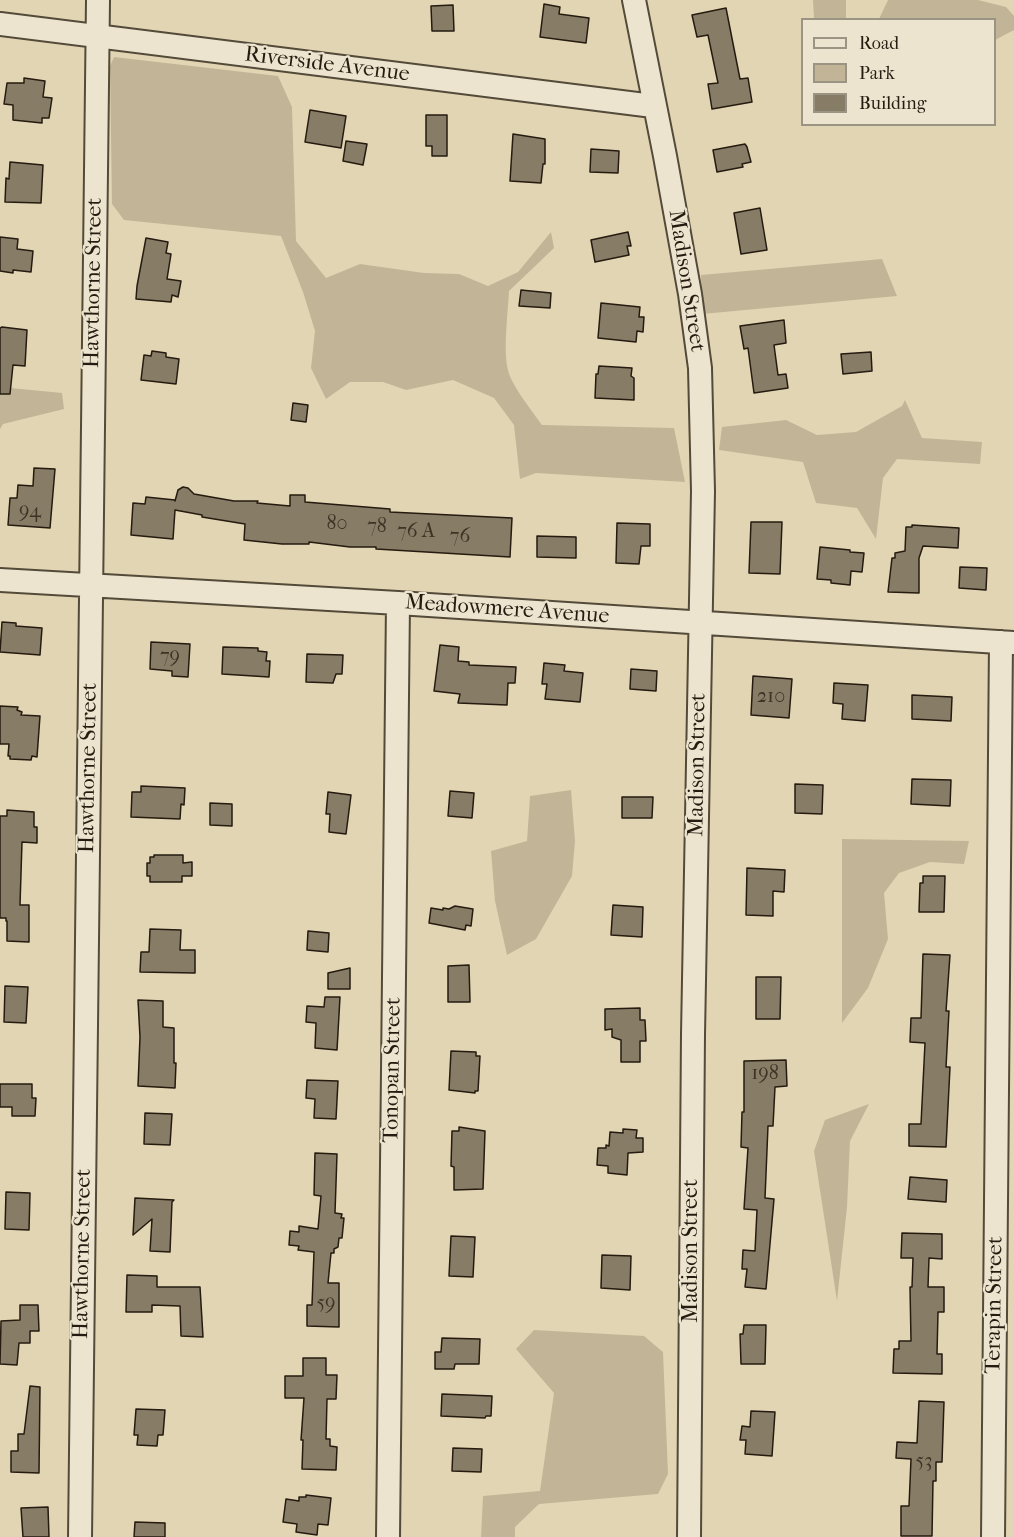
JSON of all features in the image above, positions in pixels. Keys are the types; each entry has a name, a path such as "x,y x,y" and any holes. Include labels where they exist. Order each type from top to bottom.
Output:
{"street":[{"name":"Hawthorne Street","path":"80,1537 98,0"},
{"name":"Madison Street","path":"634,0 683,260 700,368 703,491 693,1058 689,1537"},
{"name":"Riverside Avenue","path":"0,24 653,106"},
{"name":"Meadowmere Avenue","path":"0,580 1008,642"},
{"name":"Tonopan Street","path":"388,1537 398,603"},
{"name":"Terapin Street","path":"993,1537 1008,642"}],"green space":[{"path":"813,0 846,0 846,18 814,18"},
{"path":"888,0 978,0 1006,7 1014,16 1014,30 996,39 996,18 879,18"},
{"path":"114,57 278,76 292,107 296,241 326,278 360,264 424,273 459,274 488,286 518,272 551,232 554,248 509,291 506,352 508,370 513,383 542,425 674,428 685,482 536,473 520,479 514,425 494,398 453,380 406,390 383,382 350,382 326,399 311,368 315,331 303,292 281,236 124,220 112,204 110,66"},
{"path":"882,259 897,296 702,314 701,275"},
{"path":"0,387 62,393 64,409 3,424 0,429"},
{"path":"905,400 922,438 982,442 980,464 897,459 883,478 876,539 857,508 816,503 803,462 719,450 722,427 786,420 817,435 856,432 902,406"},
{"path":"571,790 575,841 572,876 536,939 507,955 495,901 491,851 527,841 530,796"},
{"path":"842,839 969,841 964,864 930,862 899,873 884,893 888,939 868,988 842,1023"},
{"path":"869,1104 850,1141 847,1207 837,1301 814,1151 825,1120"},
{"path":"534,1330 644,1336 663,1352 668,1474 658,1494 539,1504 515,1527 515,1537 481,1537 483,1496 540,1491 554,1393 516,1349"}],"building":[{"path":"544,4 560,7 559,14 589,18 586,43 540,37"},
{"path":"453,5 454,31 432,31 431,6"},
{"path":"726,8 740,79 748,78 752,102 712,109 708,84 718,83 708,35 697,37 692,15"},
{"path":"24,78 45,81 43,97 52,98 49,118 42,118 42,123 13,120 13,105 4,104 7,83 24,83"},
{"path":"310,110 346,116 341,148 305,142"},
{"path":"426,115 447,115 447,156 432,156 432,146 426,146"},
{"path":"513,134 545,139 545,164 543,164 541,183 510,181"},
{"path":"346,141 367,144 363,165 343,161"},
{"path":"745,144 751,162 742,164 743,167 717,172 713,150"},
{"path":"591,149 619,151 618,173 590,172"},
{"path":"10,162 43,165 41,203 5,202 6,178 9,179"},
{"path":"760,208 767,250 741,254 734,213"},
{"path":"628,232 631,246 627,246 629,255 595,262 591,240"},
{"path":"0,237 18,239 17,249 33,251 31,272 0,271"},
{"path":"146,238 168,242 166,253 171,254 167,279 181,281 178,297 172,295 171,302 136,299"},
{"path":"521,290 551,293 550,308 519,306"},
{"path":"601,303 640,307 639,317 644,317 643,332 637,331 636,342 598,338"},
{"path":"784,320 786,343 774,345 778,375 786,374 788,388 754,393 748,348 744,349 740,326"},
{"path":"0,328 27,330 25,366 13,365 10,394 0,394"},
{"path":"152,351 166,353 166,357 179,359 176,384 141,380 144,355 151,356"},
{"path":"871,352 872,371 843,374 841,354"},
{"path":"599,366 632,368 634,400 595,398 596,374 598,374"},
{"path":"293,403 308,405 306,422 291,420"},
{"path":"34,468 55,469 50,528 8,525 10,498 17,498 18,485 33,486"},
{"path":"183,487 188,488 194,494 234,501 258,501 257,503 290,506 290,495 305,495 305,502 390,509 390,512 512,518 510,557 376,549 376,547 350,547 309,542 309,544 282,544 244,540 245,524 175,510 173,539 131,535 133,503 145,504 146,497 175,501 178,490"},
{"path":"751,522 782,522 780,574 749,573"},
{"path":"617,523 650,524 650,546 641,546 639,564 616,563"},
{"path":"912,525 959,528 958,548 923,546 919,558 919,593 888,592 892,558 895,558 895,553 905,551 906,527 912,527"},
{"path":"537,536 576,537 576,558 537,557"},
{"path":"820,547 864,553 862,572 851,571 850,585 817,579"},
{"path":"960,567 987,568 986,590 959,588"},
{"path":"2,622 16,623 16,626 42,628 40,655 0,652"},
{"path":"151,642 190,644 188,677 172,676 172,671 150,669"},
{"path":"440,645 459,647 458,661 469,662 469,665 516,667 515,683 508,683 507,705 458,703 460,694 434,691"},
{"path":"223,647 258,648 258,651 267,652 266,661 270,661 269,677 222,674"},
{"path":"307,654 343,655 342,674 336,674 333,683 306,682"},
{"path":"544,663 565,665 564,671 583,673 580,702 545,699 547,684 542,684"},
{"path":"631,669 657,671 656,691 630,689"},
{"path":"753,676 792,679 789,718 751,715"},
{"path":"834,683 868,685 865,721 842,719 843,704 833,703"},
{"path":"912,695 952,697 951,721 912,719"},
{"path":"0,706 18,707 17,710 22,712 21,715 40,716 37,757 32,756 31,760 10,759 9,744 0,744"},
{"path":"912,779 951,780 950,806 911,804"},
{"path":"795,784 823,785 822,814 795,813"},
{"path":"141,786 185,788 180,819 131,817 132,792 141,792"},
{"path":"450,791 474,793 472,818 448,816"},
{"path":"328,792 351,795 346,834 329,832 330,814 326,814"},
{"path":"622,797 653,797 652,818 622,818"},
{"path":"210,803 232,804 232,826 210,825"},
{"path":"7,810 34,812 34,827 37,827 37,843 22,842 20,905 29,905 29,942 7,941 7,921 6,918 0,918 0,816 7,816"},
{"path":"183,855 183,863 192,862 192,876 182,876 182,882 150,882 150,876 147,876 147,863 150,863 150,857"},
{"path":"747,868 785,870 784,892 773,891 773,916 746,915"},
{"path":"923,876 945,876 944,912 919,912 920,883 923,883"},
{"path":"613,905 643,907 642,937 611,935"},
{"path":"455,906 473,909 471,926 466,925 465,930 429,923 431,908 443,910 443,908 449,909"},
{"path":"150,929 181,930 180,950 195,950 195,973 140,972 141,952 149,952"},
{"path":"308,931 329,933 328,952 307,950"},
{"path":"923,954 950,955 946,1011 949,1011 946,1067 950,1067 946,1147 909,1146 909,1124 921,1124 925,1043 910,1042 911,1018 921,1018"},
{"path":"469,965 470,1002 448,1002 448,966"},
{"path":"350,968 350,989 328,989 328,973"},
{"path":"756,977 781,977 780,1019 756,1019"},
{"path":"5,986 28,987 26,1023 4,1022"},
{"path":"325,997 340,997 337,1050 315,1048 316,1023 306,1022 307,1006 324,1007"},
{"path":"138,1000 163,1001 163,1027 174,1028 175,1088 138,1086 140,1037"},
{"path":"640,1008 640,1020 645,1020 646,1041 640,1041 640,1062 621,1062 621,1040 612,1037 612,1029 605,1030 605,1009"},
{"path":"451,1051 476,1052 476,1056 480,1056 478,1091 475,1093 449,1090"},
{"path":"786,1060 787,1086 775,1087 773,1126 768,1126 765,1198 774,1199 766,1289 745,1287 747,1269 742,1269 743,1250 755,1251 757,1210 744,1209 748,1148 741,1147 744,1061"},
{"path":"307,1080 338,1081 336,1119 314,1118 315,1099 306,1098"},
{"path":"0,1084 32,1084 32,1098 36,1098 35,1116 12,1116 12,1107 0,1107"},
{"path":"145,1113 172,1114 170,1145 144,1144"},
{"path":"459,1127 485,1131 483,1189 454,1190 454,1167 451,1166 452,1131 459,1131"},
{"path":"623,1129 637,1130 636,1138 643,1138 643,1152 628,1153 627,1175 608,1173 608,1166 597,1165 598,1148 609,1146 610,1132 623,1133"},
{"path":"315,1153 337,1154 335,1213 342,1214 341,1218 344,1218 342,1238 339,1238 338,1247 334,1249 334,1253 331,1253 328,1283 339,1283 339,1327 307,1326 307,1305 312,1305 314,1252 298,1250 299,1246 289,1245 290,1231 299,1232 299,1226 318,1229 321,1196 314,1195"},
{"path":"910,1177 947,1180 946,1202 908,1199"},
{"path":"6,1192 30,1193 29,1230 5,1229"},
{"path":"135,1198 174,1200 172,1202 170,1252 150,1251 152,1219 133,1235"},
{"path":"902,1233 942,1234 942,1259 929,1258 928,1287 944,1287 944,1312 938,1312 937,1354 942,1354 942,1374 893,1373 894,1349 899,1349 899,1341 911,1341 910,1287 912,1287 913,1258 901,1258"},
{"path":"451,1236 475,1237 473,1277 449,1276"},
{"path":"602,1255 631,1256 630,1290 601,1288"},
{"path":"127,1275 157,1276 157,1287 200,1287 203,1337 181,1336 180,1306 152,1305 152,1312 126,1312"},
{"path":"20,1305 38,1305 39,1331 30,1331 30,1343 19,1343 17,1365 0,1364 1,1321 20,1320"},
{"path":"744,1325 766,1325 765,1364 741,1364 740,1334 743,1334"},
{"path":"442,1338 480,1339 479,1364 455,1364 454,1369 435,1369 435,1352 441,1352"},
{"path":"303,1358 326,1358 326,1375 337,1375 336,1399 327,1399 326,1439 330,1439 330,1446 337,1447 336,1470 302,1469 303,1440 301,1440 304,1398 285,1398 285,1376 303,1376"},
{"path":"30,1386 40,1387 39,1473 11,1472 11,1451 18,1451 18,1434 24,1434"},
{"path":"442,1394 492,1396 491,1416 485,1418 441,1416"},
{"path":"919,1401 944,1402 942,1462 936,1462 936,1481 933,1481 932,1536 901,1536 901,1506 909,1506 911,1459 896,1458 897,1442 917,1443"},
{"path":"136,1409 165,1410 163,1435 158,1435 157,1446 137,1445 138,1435 134,1435"},
{"path":"751,1411 775,1412 772,1456 745,1454 746,1440 740,1440 742,1426 750,1427"},
{"path":"453,1448 482,1449 481,1472 452,1471"},
{"path":"306,1495 331,1498 328,1525 318,1524 317,1535 296,1532 297,1524 283,1522 286,1499 299,1501 299,1497 306,1497"},
{"path":"48,1507 49,1537 23,1537 21,1508"},
{"path":"135,1522 165,1523 165,1537 134,1537"}]}
